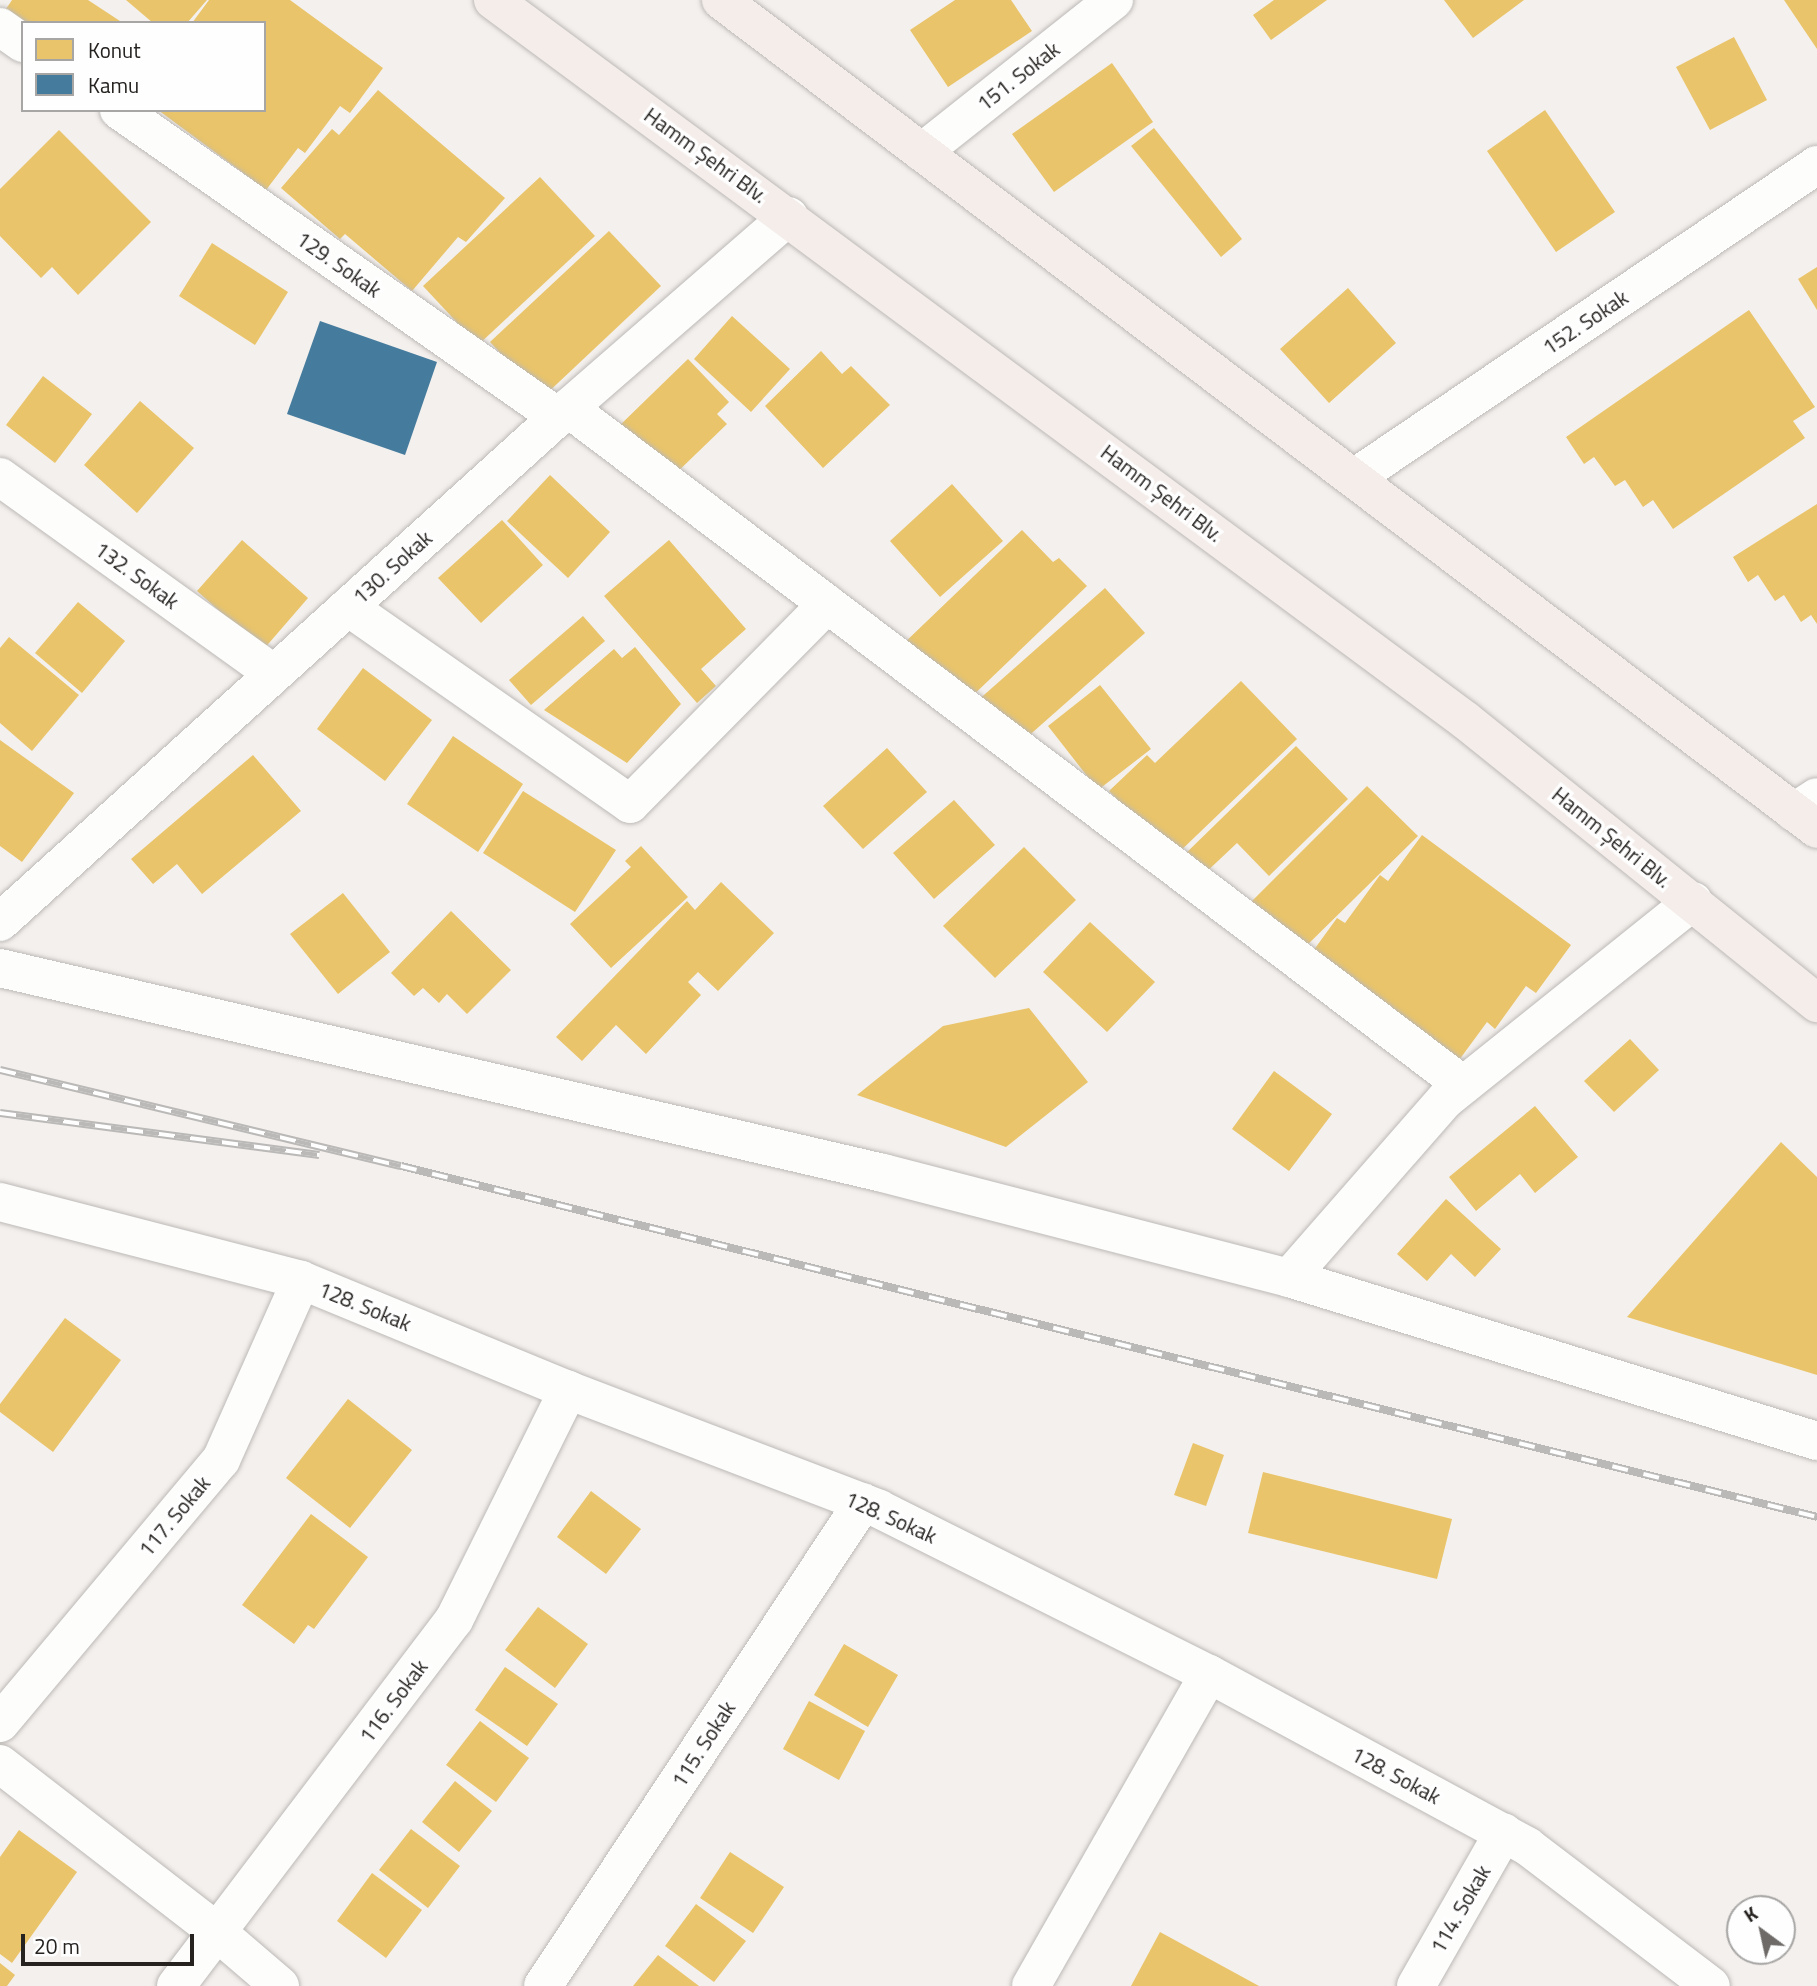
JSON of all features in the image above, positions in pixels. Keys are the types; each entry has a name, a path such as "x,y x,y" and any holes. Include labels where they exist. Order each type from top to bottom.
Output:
{"main road":[{"name":"Hamm Şehri Blv.","path":"494,0 1465,719 1817,1003"},
{"path":"721,0 1354,478 1809,812"}],"street":[{"name":"151. Sokak","path":"922,152 1114,0"},
{"path":"0,27 21,42"},
{"name":"129. Sokak","path":"122,112 563,413 827,604 1463,1085"},
{"name":"152. Sokak","path":"1354,478 1817,165"},
{"name":"130. Sokak","path":"0,922 563,413 789,216"},
{"name":"132. Sokak","path":"0,477 273,673"},
{"path":"348,607 630,804 827,604"},
{"path":"1289,1278 1445,1100 1693,901"},
{"path":"0,968 883,1173 1289,1278 1817,1441"},
{"name":"128. Sokak","path":"0,1202 301,1280 568,1390 863,1502 1209,1674 1504,1832 1527,1846 1711,1986"},
{"name":"117. Sokak","path":"0,1723 221,1460 301,1280"},
{"name":"116. Sokak","path":"176,1986 454,1620 568,1390"},
{"name":"115. Sokak","path":"543,1986 863,1502"},
{"path":"1031,1986 1209,1674"},
{"path":"0,1764 217,1932 279,1986"},
{"name":"114. Sokak","path":"1416,1986 1504,1832"}],"building: Konut":[{"path":"12,0 88,0 120,21 21,22 4,12"},
{"path":"126,0 207,0 189,21 151,21"},
{"path":"209,0 290,0 383,68 350,113 340,106 305,153 298,148 266,190 161,112 266,112 266,21 193,21"},
{"path":"955,0 1011,0 1032,31 948,87 910,30"},
{"path":"1274,0 1327,0 1271,40 1253,15"},
{"path":"1444,0 1524,0 1473,38"},
{"path":"1784,0 1817,0 1817,49"},
{"path":"1734,37 1767,100 1710,130 1676,67"},
{"path":"1112,63 1153,122 1054,192 1012,134"},
{"path":"378,90 505,198 466,242 458,237 412,291 345,234 340,239 281,188 332,129 339,135"},
{"path":"1545,110 1615,212 1556,252 1487,151"},
{"path":"1154,128 1242,239 1221,257 1131,146"},
{"path":"59,130 151,222 78,295 52,267 41,278 0,236 0,189"},
{"path":"540,177 595,236 478,345 423,286"},
{"path":"609,231 661,286 542,398 490,342"},
{"path":"212,243 288,292 255,345 179,296"},
{"path":"1817,267 1817,310 1798,279"},
{"path":"1348,288 1396,343 1329,403 1280,349"},
{"path":"1749,310 1815,407 1793,421 1805,438 1673,529 1653,500 1643,507 1625,480 1615,486 1594,457 1584,464 1566,437"},
{"path":"732,316 790,369 751,412 694,359"},
{"path":"821,351 842,374 851,366 890,405 823,468 765,406"},
{"path":"688,359 729,402 717,414 727,424 669,480 617,428"},
{"path":"43,376 92,414 55,463 6,425"},
{"path":"140,401 194,448 137,513 84,465"},
{"path":"550,475 610,532 568,578 507,521"},
{"path":"952,484 1003,541 940,597 890,541"},
{"path":"1817,504 1817,624 1811,615 1801,622 1784,595 1775,601 1758,575 1748,582 1733,557"},
{"path":"502,520 543,565 481,623 438,578"},
{"path":"1022,530 1053,562 1059,558 1087,586 964,704 900,647"},
{"path":"242,540 308,598 263,650 197,591"},
{"path":"669,540 746,629 701,669 716,686 697,703 604,596"},
{"path":"1105,588 1145,633 1016,747 976,702"},
{"path":"78,602 125,641 82,693 35,653"},
{"path":"583,616 605,641 531,705 509,680"},
{"path":"9,637 79,695 32,751 0,723 0,648"},
{"path":"635,647 681,704 627,763 544,710 614,649 622,658"},
{"path":"363,668 432,720 385,781 317,729"},
{"path":"1241,681 1297,739 1173,858 1109,791 1147,755 1155,763"},
{"path":"1100,685 1151,749 1098,790 1048,726"},
{"path":"453,736 523,784 478,852 407,804"},
{"path":"0,740 74,793 22,862 0,846"},
{"path":"1296,746 1348,799 1269,876 1237,843 1201,877 1182,857"},
{"path":"887,748 927,792 863,849 823,806"},
{"path":"253,755 301,811 202,894 177,864 153,884 131,859"},
{"path":"1367,786 1418,836 1295,957 1246,907"},
{"path":"523,791 616,850 575,912 483,853"},
{"path":"954,800 995,845 934,899 893,853"},
{"path":"1422,835 1571,945 1536,993 1526,986 1495,1029 1487,1022 1454,1067 1308,958 1337,918 1345,923 1380,875 1388,881"},
{"path":"641,846 688,897 611,968 570,924 631,867 625,861"},
{"path":"1024,847 1076,900 995,978 943,926"},
{"path":"721,882 774,933 718,991 698,972 688,982 701,995 646,1054 616,1025 582,1061 556,1037 687,901 695,910"},
{"path":"343,893 390,952 338,994 290,934"},
{"path":"451,911 511,970 467,1014 447,994 439,1003 423,988 414,996 391,973"},
{"path":"1090,922 1155,982 1107,1032 1043,972"},
{"path":"1029,1008 1088,1082 1006,1147 857,1095 943,1026"},
{"path":"1630,1039 1659,1070 1614,1112 1584,1081"},
{"path":"1274,1071 1332,1114 1289,1171 1232,1129"},
{"path":"1535,1106 1578,1157 1535,1193 1520,1174 1476,1211 1449,1177"},
{"path":"1781,1142 1817,1177 1817,1375 1627,1317"},
{"path":"1446,1199 1501,1249 1475,1277 1451,1254 1427,1281 1397,1254"},
{"path":"65,1318 121,1360 53,1452 0,1412 0,1404"},
{"path":"348,1399 412,1450 350,1528 286,1478"},
{"path":"1193,1443 1224,1455 1206,1506 1174,1495"},
{"path":"1263,1472 1452,1519 1437,1579 1248,1533"},
{"path":"591,1491 641,1529 606,1574 557,1537"},
{"path":"311,1514 368,1557 314,1629 308,1625 294,1644 242,1605"},
{"path":"538,1607 588,1644 555,1688 505,1650"},
{"path":"844,1644 898,1675 868,1727 814,1695"},
{"path":"505,1667 558,1704 527,1746 475,1710"},
{"path":"809,1701 865,1731 839,1780 783,1749"},
{"path":"480,1721 529,1758 496,1802 446,1765"},
{"path":"455,1781 492,1811 459,1852 422,1822"},
{"path":"411,1829 460,1866 428,1908 379,1870"},
{"path":"19,1830 77,1872 12,1963 0,1954 0,1857"},
{"path":"730,1852 784,1887 753,1933 700,1898"},
{"path":"372,1873 422,1910 386,1958 337,1921"},
{"path":"696,1904 746,1941 714,1982 665,1946"},
{"path":"1160,1932 1259,1986 1131,1986"},
{"path":"658,1955 699,1986 633,1986"},
{"path":"0,1963 15,1975 7,1986 0,1986"}],"building: Kamu":[{"path":"320,321 437,362 405,455 287,414"}],"railway":[{"path":"0,1070 401,1166 1817,1517"},
{"path":"0,1113 319,1155"}]}
